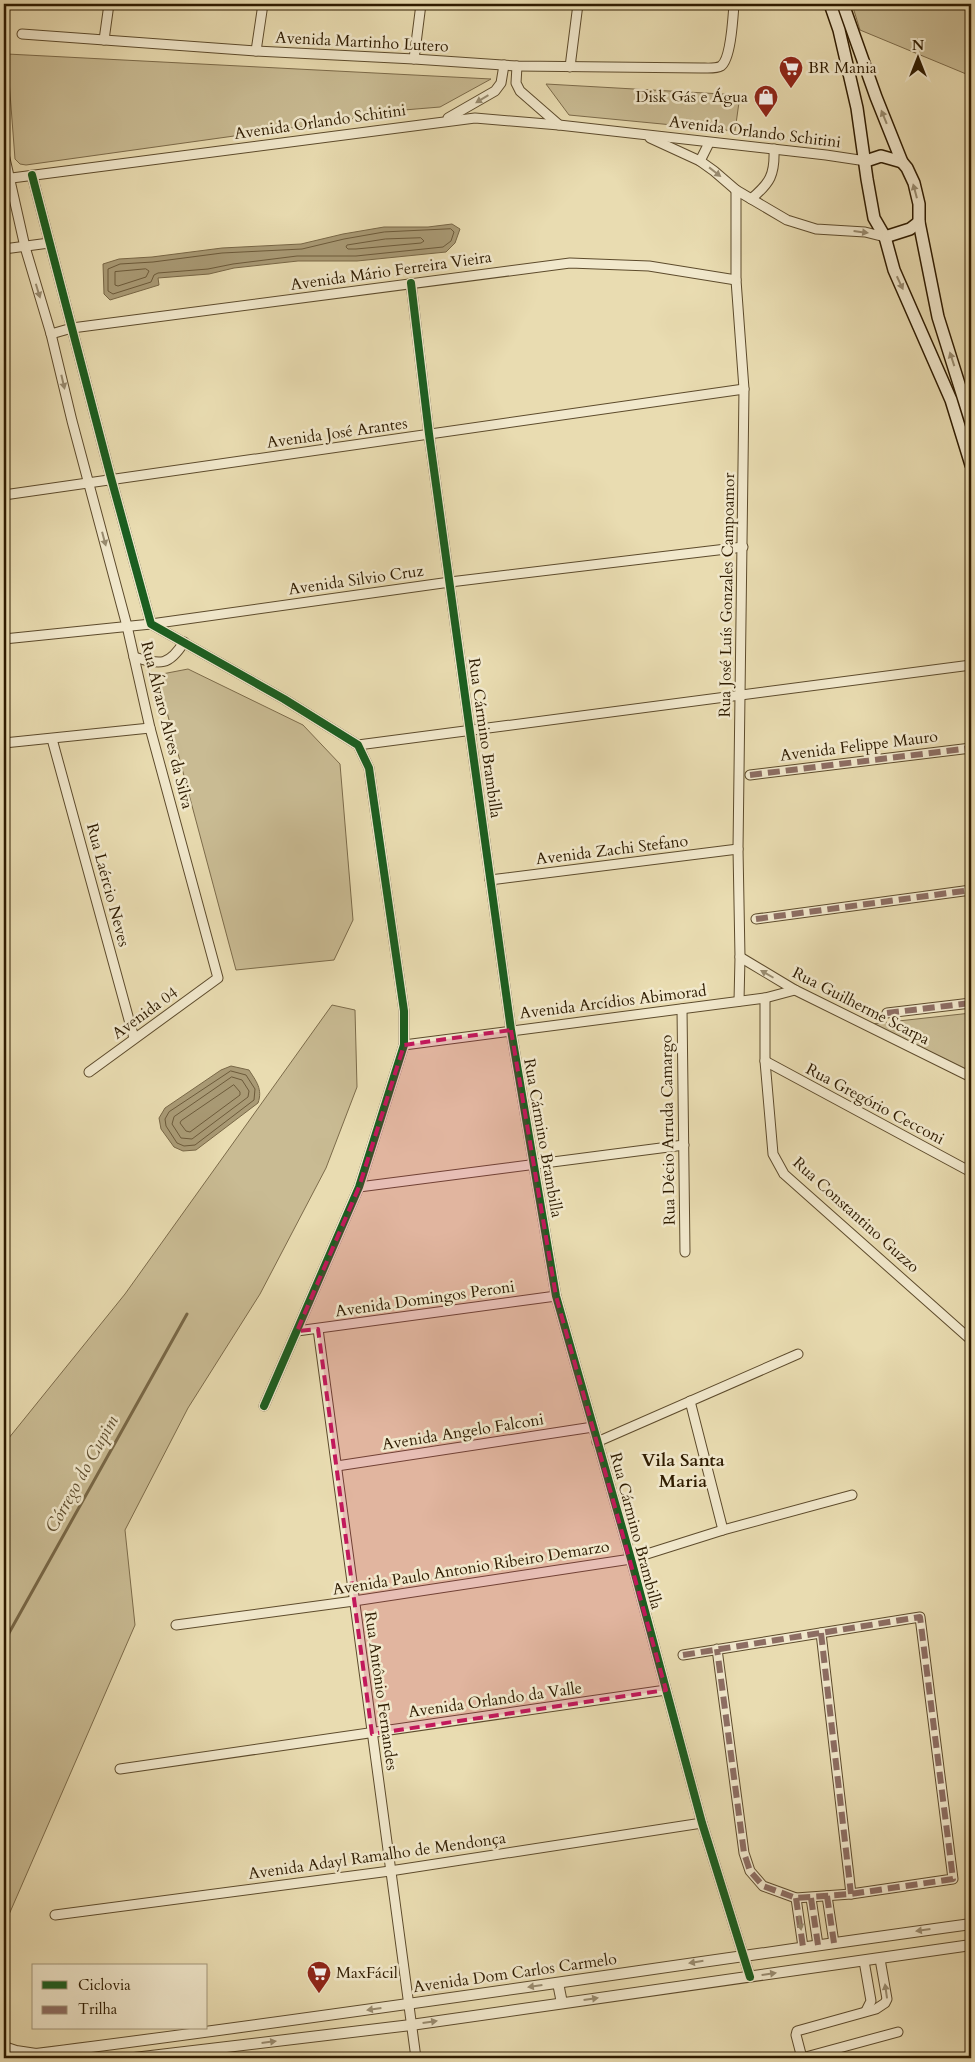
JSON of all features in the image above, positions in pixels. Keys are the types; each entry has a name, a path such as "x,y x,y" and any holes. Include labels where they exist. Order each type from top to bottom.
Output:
{"main road":[{"path":"830,4 839,30 857,108 866,161 866,179 874,218 885,237 894,270 951,400 971,465"},
{"path":"843,4 902,162 914,183 919,204 919,222 938,318 971,422"},
{"path":"866,161 881,156 902,162"},
{"path":"885,237 910,229 919,222"}],"street":[{"path":"104,40 109,4"},
{"path":"256,52 263,4"},
{"path":"414,58 422,4"},
{"path":"570,67 578,4"},
{"name":"Avenida Martinho Lutero","path":"22,34 256,52 414,58 517,66 717,68 725,62 728,52 734,4"},
{"path":"443,121 495,91 500,83 504,65"},
{"path":"517,66 516,83 520,92 559,125"},
{"name":"Avenida Orlando Schitini","path":"6,178 475,118 559,125 709,143 826,154 866,161"},
{"name":"Avenida Orlando Schitini","path":"641,134 700,161 736,190 787,220 816,229 865,232 885,237"},
{"path":"700,161 709,143"},
{"path":"751,199 764,188 771,178 774,166 774,149"},
{"name":"Rua Álvaro Alves da Silva","path":"4,154 6,178 51,334 127,626 150,728 218,978"},
{"path":"32,175 111,478 152,624 284,699 358,745 369,768 404,1011 404,1045 359,1187 264,1406"},
{"name":"Rua José Luís Gonzales Campoamor","path":"736,190 736,280 744,389 738,849 739,1002"},
{"path":"4,249 49,244"},
{"name":"Avenida Mário Ferreira Vieira","path":"51,334 72,328 570,263 649,266 736,280"},
{"name":"Rua Cármino Brambilla","path":"411,283 429,434 511,1030 556,1296 631,1559 702,1823 750,1977"},
{"name":"Avenida José Arantes","path":"4,495 89,484 111,478 744,389"},
{"name":"Avenida Silvio Cruz","path":"4,639 152,624 450,582 743,547"},
{"path":"134,657 151,662 164,662 174,657 184,642"},
{"path":"358,745 971,665"},
{"path":"4,743 150,728"},
{"name":"Rua Laércio Neves","path":"52,739 134,1038"},
{"name":"Avenida Felippe Mauro","path":"750,775 971,748"},
{"name":"Avenida Zachi Stefano","path":"490,880 738,849"},
{"path":"756,919 971,890"},
{"name":"Rua Guilherme Scarpa","path":"740,957 795,990 971,1077"},
{"name":"Avenida 04","path":"89,1072 218,978"},
{"name":"Avenida Arcídios Abimorad","path":"404,1045 739,1002 765,998 795,990"},
{"name":"Rua Constantino Guzzo","path":"765,998 766,1061 773,1154 784,1174 971,1340"},
{"path":"887,1014 971,1002"},
{"name":"Rua Décio Arruda Camargo","path":"682,1009 684,1252"},
{"name":"Rua Gregório Cecconi","path":"766,1061 971,1172"},
{"path":"359,1187 533,1163 684,1145"},
{"name":"Avenida Domingos Peroni","path":"298,1331 556,1296"},
{"name":"Rua Antônio Fernandes","path":"318,1329 416,2058"},
{"path":"597,1442 798,1354"},
{"path":"690,1401 723,1530"},
{"name":"Avenida Angelo Falconi","path":"337,1466 593,1427"},
{"name":"Avenida Paulo Antonio Ribeiro Demarzo","path":"176,1625 354,1601 631,1559 723,1530 852,1495"},
{"path":"683,1655 717,1649 920,1617 953,1880 811,1898 796,1898 763,1886 750,1871 744,1853 717,1649"},
{"path":"821,1633 851,1894"},
{"name":"Avenida Orlando da Valle","path":"120,1769 666,1690"},
{"name":"Avenida Adayl Ramalho de Mendonça","path":"54,1915 390,1871 702,1823"},
{"path":"827,1896 834,1943"},
{"path":"796,1898 803,1947"},
{"path":"811,1898 818,1945"},
{"name":"Avenida Dom Carlos Carmelo","path":"4,2047 36,2054 216,2032 744,1954 971,1924"},
{"path":"134,2058 411,2025 971,1946"},
{"path":"880,1958 887,2001 881,2007 797,2031 796,2035 802,2058 898,2032"},
{"path":"864,1961 871,2001 866,2010"},
{"path":"558,1982 562,2003"},
{"path":"4,2053 6,2058"}],"highlighted area":[{"path":"511,1030 556,1296 666,1690 372,1734 318,1329 297,1331 359,1187 404,1045"}],"shaded area":[{"path":"852,4 971,4 971,76 860,30"},
{"path":"7,54 491,79 440,107 368,113 349,120 26,165 20,164 15,159"},
{"path":"546,84 740,95 735,131 569,115"},
{"path":"188,669 303,725 340,764 353,920 334,960 236,970 157,675"},
{"path":"332,1005 355,1010 357,1087 326,1168 260,1294 188,1408 125,1530 135,1625 4,1926 4,1444 125,1294"},
{"path":"971,1013 971,1074 871,1024"}],"water":[{"path":"452,224 460,229 455,243 446,252 357,261 298,261 234,268 209,274 158,278 159,285 110,300 104,294 103,264 119,259 152,257 222,248 301,244 384,227 428,227"},
{"path":"231,1066 249,1070 259,1089 258,1103 196,1150 183,1151 174,1147 161,1129 159,1118 165,1108 221,1070"}],"waterway":[{"name":"Córrego do Cupim","path":"4,1648 9,1633 187,1314"}],"marked path":[{"path":"750,775 971,748"},
{"path":"756,919 971,890"},
{"path":"887,1013 971,1003"},
{"path":"683,1655 920,1617 953,1879 851,1894 796,1898 763,1886 750,1871 744,1853 717,1649"},
{"path":"821,1633 851,1894"},
{"path":"827,1896 834,1943"},
{"path":"796,1898 803,1947"},
{"path":"811,1898 818,1945"}],"cycle path":[{"path":"32,175 151,624 284,699 358,745 369,768 404,1011 404,1045 359,1187 264,1406"},
{"path":"411,283 429,434 511,1030 556,1296 631,1559 702,1823 750,1977"}],"place":[{"name":"BR Mania","path":"791,89"},
{"name":"Disk Gás e Água","path":"766,118"},
{"name":"MaxFácil","path":"319,1994"}],"district":[{"name":"Vila Santa Maria","path":"683,1470"}]}
